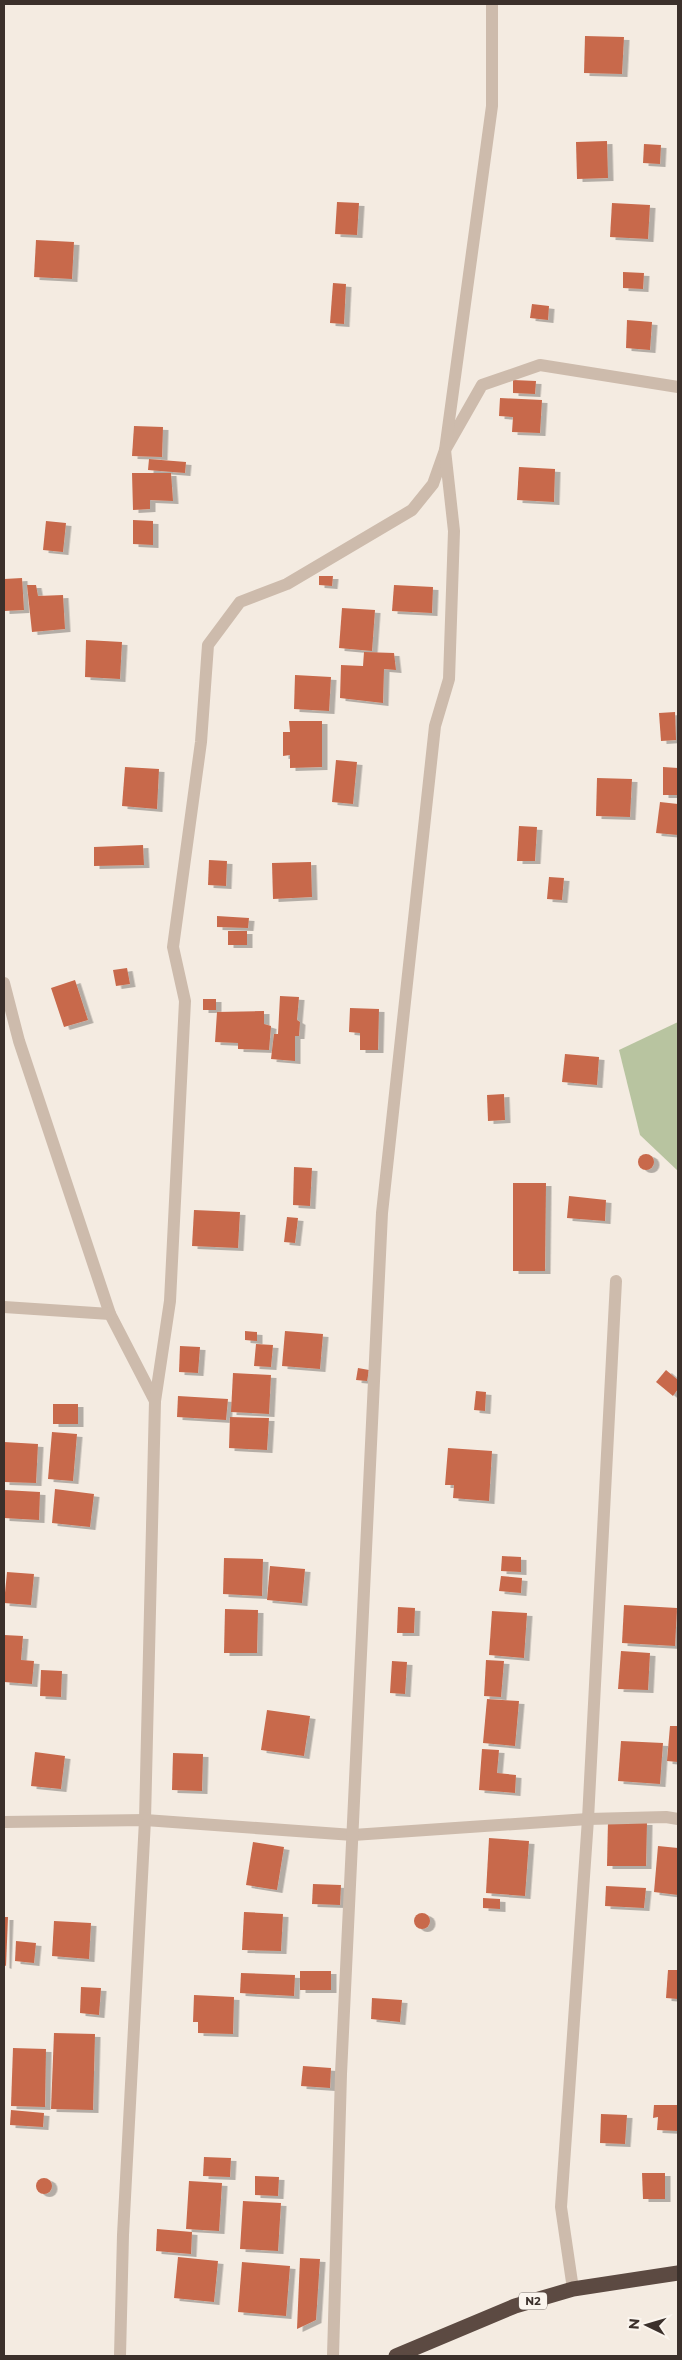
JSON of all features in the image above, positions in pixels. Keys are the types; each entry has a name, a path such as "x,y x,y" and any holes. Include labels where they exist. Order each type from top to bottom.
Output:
{"highway":[{"name":"N2","path":"398,2355 515,2306 572,2289 678,2273"}],"street":[{"path":"333,2356 342,2064 382,1213 435,726 449,679 454,531 445,450 492,106 492,4"},
{"path":"120,2356 123,2235 145,1820 155,1401 170,1301 185,1001 174,947 202,742 208,645 240,602 287,584 412,510 433,484 445,450 482,385 540,364 678,387"},
{"path":"4,983 22,1051 110,1314 155,1401"},
{"path":"572,2289 561,2207 588,1819 616,1281"},
{"path":"4,1307 110,1314"},
{"path":"4,1822 145,1820 353,1835 588,1819 666,1817 678,1819"},
{"path":"398,2355 415,2356"}],"green space":[{"path":"678,1022 678,1171 640,1135 619,1050"}],"building":[{"path":"585,36 624,37 622,74 584,73"},
{"path":"607,141 608,178 577,179 576,142"},
{"path":"644,144 661,145 660,164 643,163"},
{"path":"337,202 359,203 357,235 335,234"},
{"path":"612,203 650,205 648,239 610,237"},
{"path":"36,240 74,242 72,279 34,277"},
{"path":"623,272 644,273 643,289 623,288"},
{"path":"333,283 346,284 344,324 330,323"},
{"path":"532,304 549,306 548,320 530,318"},
{"path":"627,320 652,322 650,350 626,348"},
{"path":"513,380 536,381 535,394 513,393"},
{"path":"500,398 542,400 540,433 512,432 513,417 499,416"},
{"path":"134,426 163,427 162,457 132,456"},
{"path":"149,459 186,462 185,473 148,470"},
{"path":"519,467 555,469 554,502 517,500"},
{"path":"132,473 171,473 173,501 150,500 150,509 133,510"},
{"path":"133,520 153,521 153,545 133,544"},
{"path":"46,521 66,523 63,552 43,550"},
{"path":"319,576 333,576 332,586 319,585"},
{"path":"22,578 24,610 4,611 4,579"},
{"path":"27,585 36,585 38,596 63,595 65,629 32,632"},
{"path":"394,585 433,587 432,613 392,611"},
{"path":"342,608 375,610 372,651 339,648"},
{"path":"86,640 122,642 120,679 85,677"},
{"path":"364,652 394,653 396,670 384,669 383,703 340,698 341,665 363,666"},
{"path":"295,675 331,677 329,711 294,709"},
{"path":"675,712 676,740 661,741 659,713"},
{"path":"289,721 322,721 322,767 290,768 290,755 283,756 283,732 290,732"},
{"path":"336,760 357,762 353,804 332,802"},
{"path":"125,767 159,769 157,809 122,806"},
{"path":"663,767 678,768 678,795 663,795"},
{"path":"597,778 632,779 630,817 596,816"},
{"path":"660,802 678,804 678,835 656,833"},
{"path":"519,826 537,827 535,861 517,861"},
{"path":"143,845 144,865 94,866 94,847"},
{"path":"209,860 227,861 226,886 208,885"},
{"path":"311,862 312,897 273,899 272,863"},
{"path":"549,877 564,878 562,900 547,899"},
{"path":"217,916 249,918 248,928 217,927"},
{"path":"228,931 247,931 247,945 228,945"},
{"path":"127,968 130,984 116,986 113,970"},
{"path":"75,980 88,1020 64,1027 51,988"},
{"path":"280,996 299,997 297,1020 300,1022 299,1036 295,1036 295,1061 271,1059 274,1034 278,1034"},
{"path":"203,999 216,999 216,1010 203,1010"},
{"path":"350,1008 379,1009 378,1050 360,1050 360,1033 349,1032"},
{"path":"264,1011 264,1024 271,1026 269,1050 238,1049 238,1043 215,1042 217,1012"},
{"path":"565,1054 599,1057 597,1085 562,1082"},
{"path":"504,1094 505,1120 488,1121 487,1095"},
{"path":"646,1154 652,1156 654,1162 652,1168 646,1170 640,1168 638,1162 640,1156"},
{"path":"294,1167 312,1168 310,1206 293,1205"},
{"path":"513,1183 546,1183 545,1271 513,1271"},
{"path":"569,1196 606,1200 605,1221 567,1218"},
{"path":"194,1210 240,1212 238,1248 192,1246"},
{"path":"287,1217 298,1218 295,1243 284,1242"},
{"path":"245,1331 257,1332 257,1341 245,1340"},
{"path":"285,1331 323,1334 320,1369 282,1366"},
{"path":"256,1344 273,1345 271,1367 254,1366"},
{"path":"180,1346 200,1347 198,1373 179,1372"},
{"path":"358,1368 369,1370 367,1381 356,1380"},
{"path":"666,1370 678,1380 678,1389 673,1396 656,1382"},
{"path":"233,1373 271,1375 269,1414 231,1412"},
{"path":"476,1391 486,1392 485,1411 474,1410"},
{"path":"178,1396 228,1399 226,1420 177,1417"},
{"path":"53,1404 78,1404 78,1424 53,1424"},
{"path":"230,1417 269,1418 267,1450 229,1448"},
{"path":"52,1432 77,1434 73,1481 48,1479"},
{"path":"4,1442 38,1444 36,1483 4,1482"},
{"path":"448,1448 492,1451 489,1501 453,1498 454,1485 445,1485"},
{"path":"55,1489 94,1494 90,1527 52,1523"},
{"path":"4,1490 40,1492 39,1520 4,1518"},
{"path":"502,1556 521,1557 521,1572 501,1571"},
{"path":"224,1558 263,1559 262,1596 223,1594"},
{"path":"270,1566 305,1569 302,1603 267,1600"},
{"path":"7,1572 34,1574 31,1605 4,1603"},
{"path":"501,1576 522,1578 521,1593 499,1591"},
{"path":"624,1605 677,1608 675,1646 622,1643"},
{"path":"398,1607 415,1608 414,1633 397,1633"},
{"path":"225,1609 258,1610 257,1653 224,1653"},
{"path":"492,1611 527,1613 524,1658 489,1655"},
{"path":"4,1635 23,1636 21,1660 34,1661 32,1684 4,1682"},
{"path":"621,1651 650,1653 648,1690 618,1689"},
{"path":"486,1660 504,1661 501,1697 484,1696"},
{"path":"392,1661 407,1662 405,1694 390,1693"},
{"path":"41,1670 62,1671 61,1697 40,1696"},
{"path":"487,1699 519,1701 515,1746 483,1743"},
{"path":"267,1710 310,1716 304,1756 261,1750"},
{"path":"670,1726 678,1726 678,1762 667,1761"},
{"path":"621,1741 663,1743 660,1784 618,1781"},
{"path":"482,1749 499,1750 497,1773 516,1775 515,1793 479,1790"},
{"path":"35,1752 65,1756 61,1789 31,1786"},
{"path":"173,1753 203,1754 202,1791 172,1790"},
{"path":"608,1821 647,1822 646,1866 607,1866"},
{"path":"489,1838 529,1841 525,1896 486,1893"},
{"path":"253,1842 284,1847 277,1890 246,1885"},
{"path":"658,1846 678,1848 678,1895 654,1892"},
{"path":"313,1884 341,1885 340,1905 312,1904"},
{"path":"606,1886 646,1888 644,1908 605,1906"},
{"path":"483,1898 500,1899 500,1909 483,1908"},
{"path":"244,1912 283,1914 281,1951 242,1950"},
{"path":"419,1913 425,1913 430,1918 428,1927 419,1929 414,1924 414,1918"},
{"path":"4,1917 8,1917 6,1966 4,1965"},
{"path":"54,1921 91,1923 89,1959 52,1956"},
{"path":"16,1941 36,1943 34,1963 15,1961"},
{"path":"668,1970 678,1970 678,1999 666,1998"},
{"path":"300,1971 331,1971 331,1990 300,1990"},
{"path":"241,1973 295,1975 294,1996 240,1993"},
{"path":"81,1987 101,1988 99,2015 80,2013"},
{"path":"194,1995 234,1997 233,2034 198,2033 198,2022 193,2022"},
{"path":"372,1998 402,2000 400,2022 371,2019"},
{"path":"54,2033 95,2034 93,2110 51,2109"},
{"path":"13,2048 46,2049 45,2107 11,2106"},
{"path":"303,2066 331,2068 330,2088 301,2086"},
{"path":"654,2105 678,2105 678,2131 657,2130 658,2117 653,2118"},
{"path":"11,2110 44,2113 43,2127 10,2125"},
{"path":"601,2114 627,2115 625,2144 600,2143"},
{"path":"204,2157 231,2158 230,2177 203,2176"},
{"path":"642,2173 665,2173 665,2199 643,2199"},
{"path":"255,2176 279,2177 278,2196 255,2195"},
{"path":"41,2178 47,2178 52,2183 50,2192 41,2194 36,2189 36,2183"},
{"path":"189,2181 222,2183 219,2231 186,2229"},
{"path":"243,2201 281,2203 278,2251 240,2249"},
{"path":"157,2229 192,2232 191,2254 156,2251"},
{"path":"178,2257 218,2261 214,2302 174,2298"},
{"path":"300,2258 320,2259 316,2320 297,2329"},
{"path":"242,2262 290,2266 286,2316 238,2312"}]}
